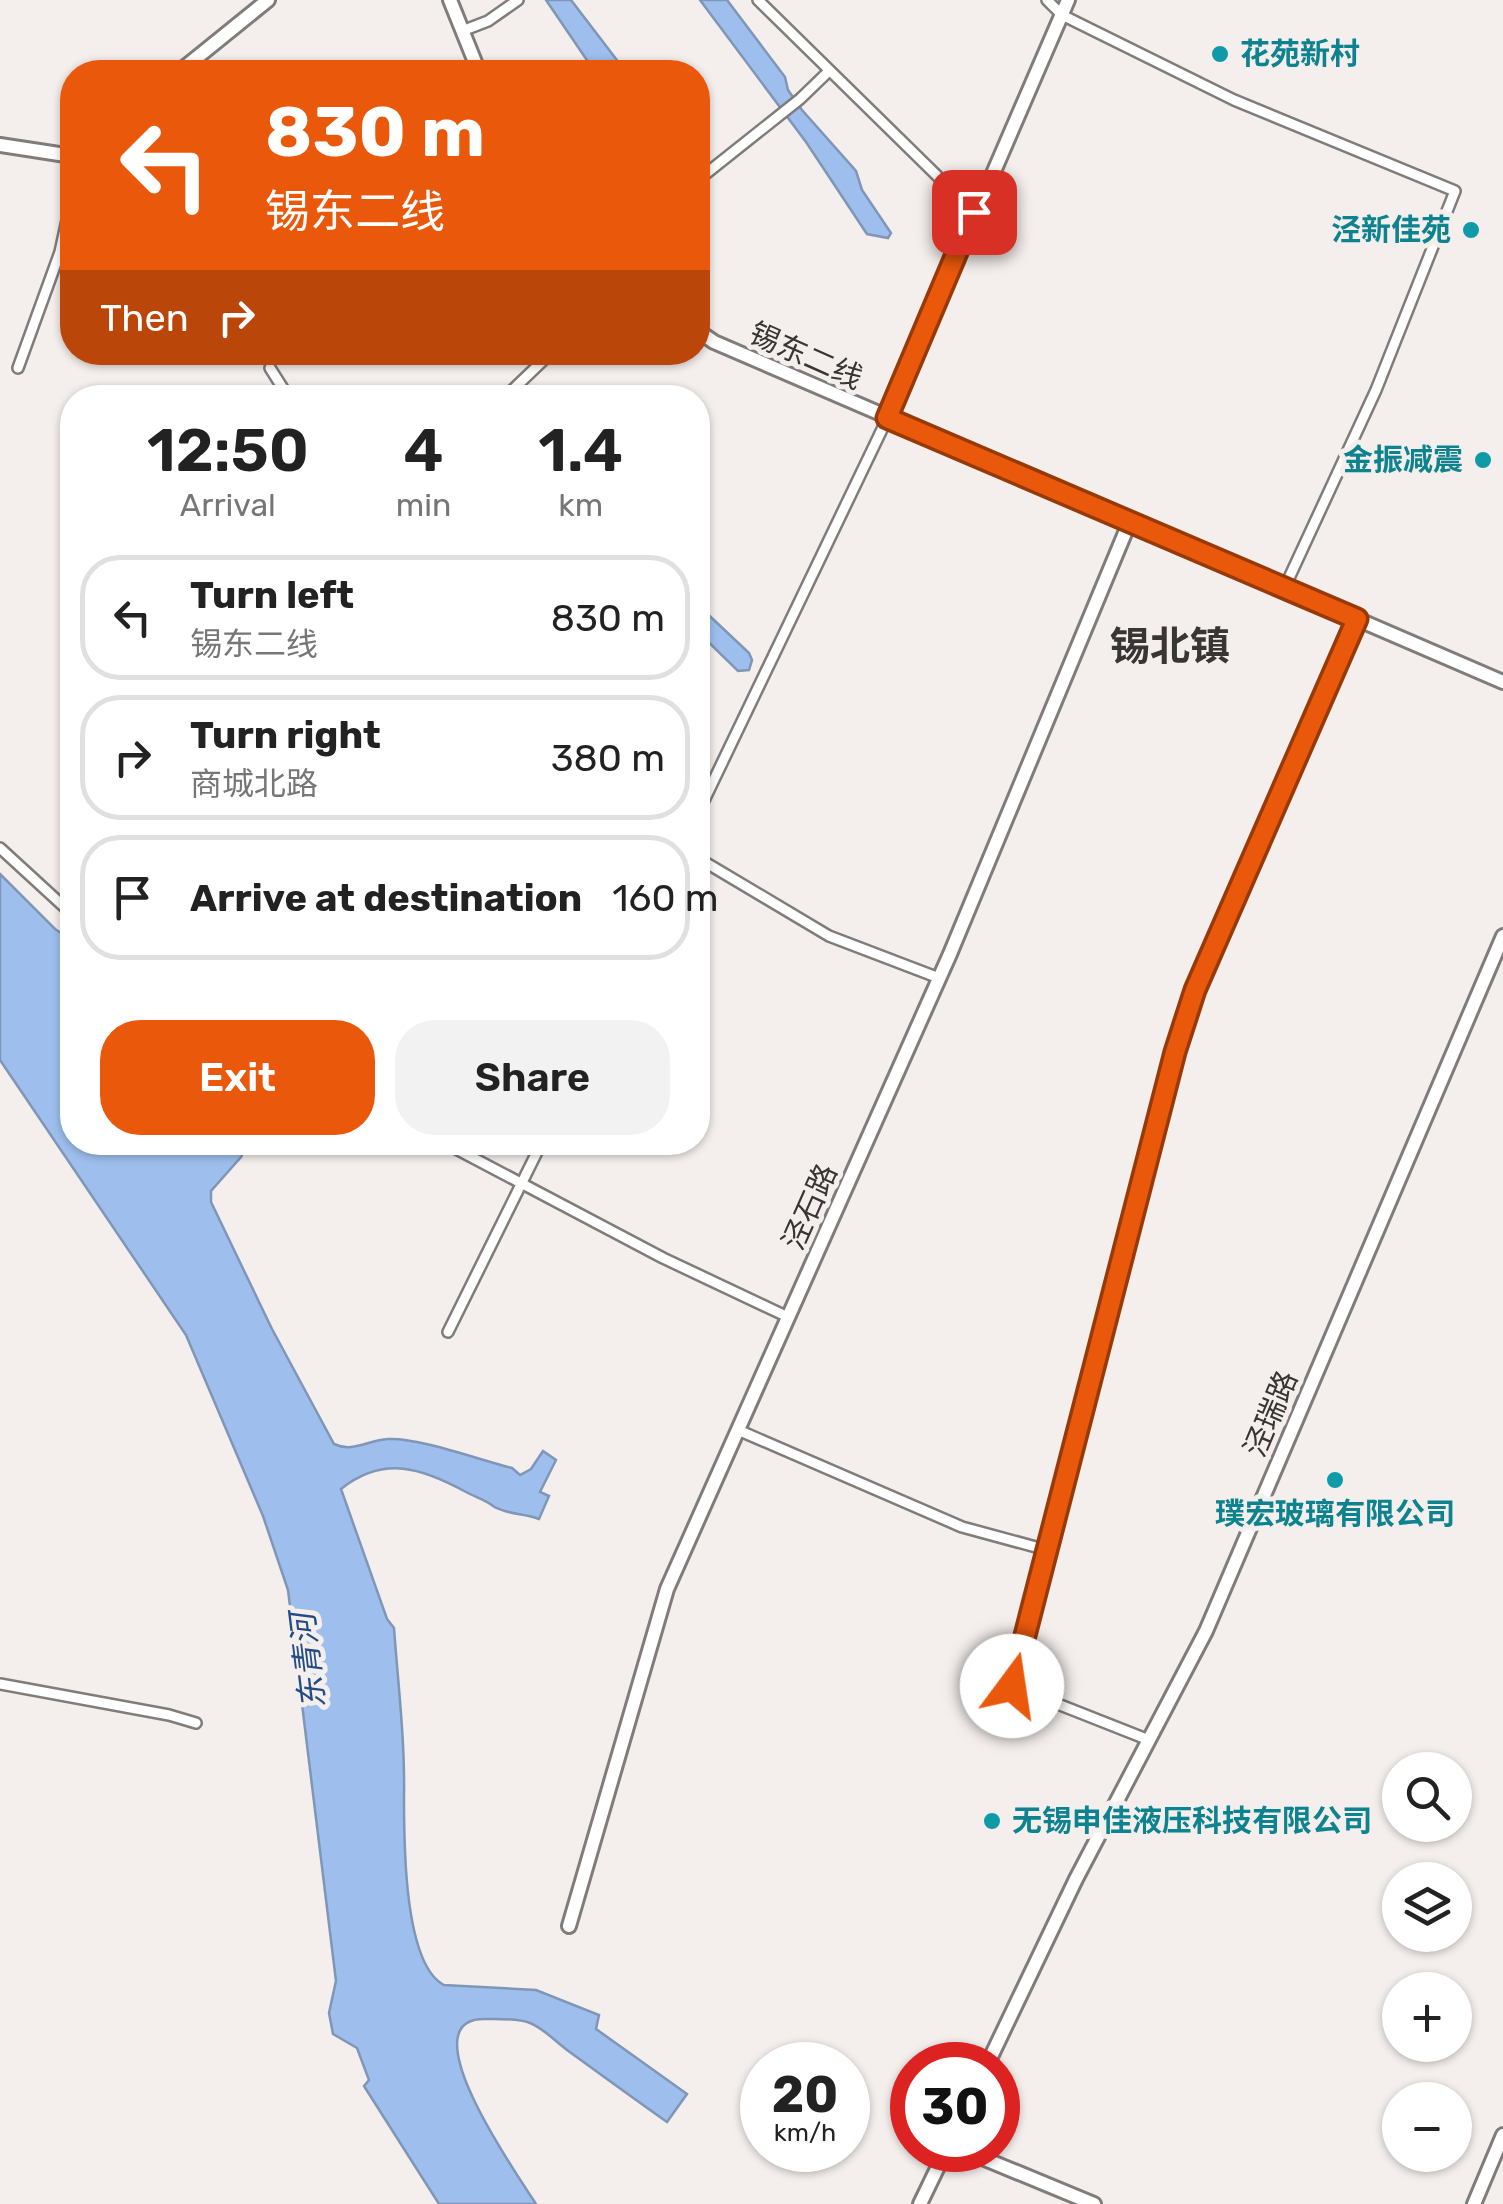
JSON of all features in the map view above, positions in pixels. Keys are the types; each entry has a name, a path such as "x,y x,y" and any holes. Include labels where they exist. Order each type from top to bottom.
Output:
{"street":[{"path":"195,60 268,0"},
{"path":"450,0 474,60"},
{"path":"462,31 488,21 518,0"},
{"path":"758,0 974,212"},
{"path":"1047,0 1062,15 1234,100 1456,190 1376,390 1288,578"},
{"path":"710,788 887,418 1068,0"},
{"path":"710,171 778,118 829,70"},
{"path":"0,145 60,154"},
{"path":"18,368 60,252"},
{"name":"锡东二线","path":"710,339 1503,682"},
{"path":"518,385 538,365"},
{"path":"270,368 280,385"},
{"name":"泾石路","path":"569,1926 666,1589 939,978 1130,520"},
{"path":"1149,1740 1012,1686 1175,1052 1195,990 1357,619"},
{"path":"0,848 60,903"},
{"path":"710,865 829,936 939,978"},
{"name":"泾瑞路","path":"998,2042 1076,1879 1206,1631 1503,936"},
{"path":"468,1155 663,1258 788,1316"},
{"path":"448,1332 536,1155"},
{"path":"738,1430 962,1527 1048,1550"},
{"path":"0,1684 196,1723"},
{"path":"1474,2204 1503,2134"},
{"path":"920,2204 935,2172"},
{"path":"1017,2172 1094,2204"}],"water":[{"path":"546,0 571,0 617,60 587,60"},
{"path":"700,0 727,0 785,77 788,90 802,110 856,171 862,190 891,233 888,238 867,234 806,142"},
{"path":"710,616 749,653 749,670 738,671 710,644"},
{"path":"0,874 60,932 60,1149 0,1060"},
{"name":"东青河","path":"64,1155 242,1155 211,1191 211,1202 272,1329 334,1444 354,1447 400,1439 512,1468 520,1475 531,1469 543,1451 556,1460 540,1492 549,1496 539,1519 504,1511 434,1477 403,1469 372,1472 341,1489 387,1619 394,1628 409,1898 420,1952 431,1973 444,1985 536,1990 599,2015 596,2029 687,2094 667,2122 535,2025 520,2020 484,2019 463,2026 457,2045 462,2071 492,2135 536,2204 439,2204 364,2086 369,2080 357,2048 333,2034 329,2013 336,1981 288,1590 263,1516 186,1335"}],"place":[{"name":"花苑新村","path":"1220,54"},
{"name":"泾新佳苑","path":"1471,230"},
{"name":"金振减震","path":"1483,460"},
{"name":"璞宏玻璃有限公司","path":"1335,1480"},
{"name":"无锡申佳液压科技有限公司","path":"992,1821"}],"district":[{"name":"锡北镇","path":"1170,646"}],"route":[{"path":"974,212 887,418 1357,619 1195,990 1175,1052 1012,1686"}]}
